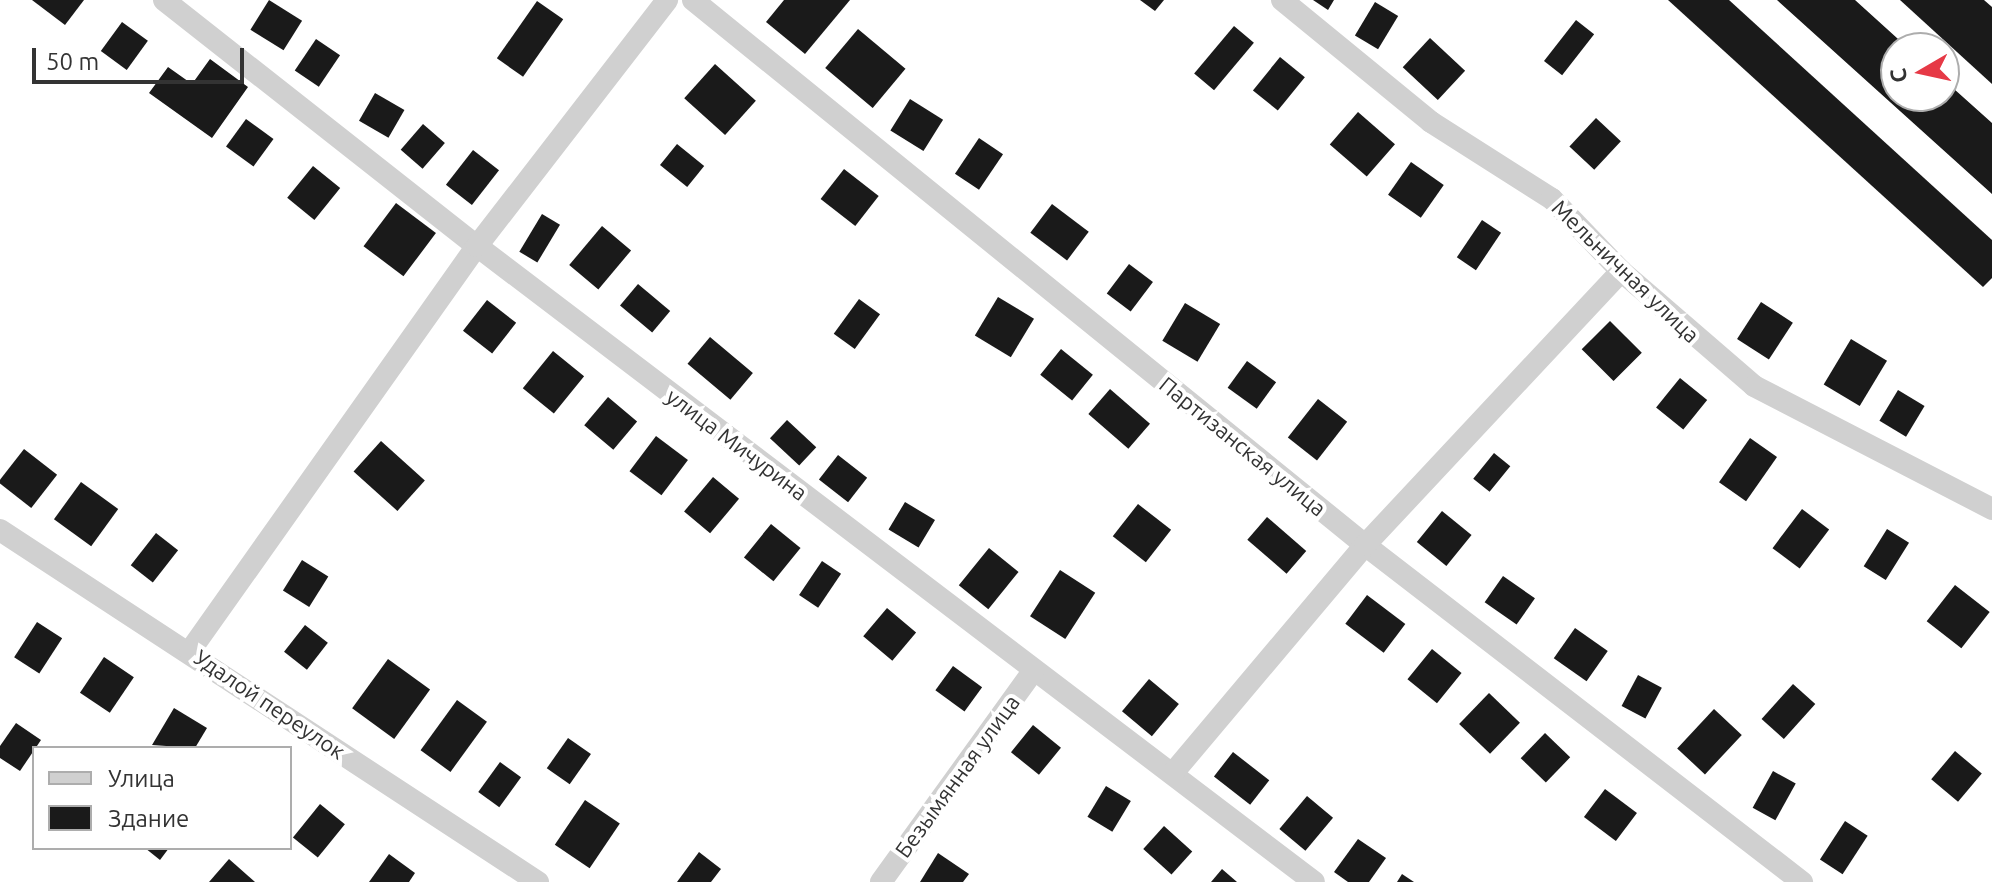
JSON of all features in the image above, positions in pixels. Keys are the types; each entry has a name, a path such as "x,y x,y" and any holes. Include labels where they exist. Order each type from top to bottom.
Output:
{"street":[{"name":"улица Мичурина","path":"164,0 477,246 1314,882"},
{"path":"190,651 477,246 667,0"},
{"name":"Партизанская улица","path":"693,0 1365,545 1802,882"},
{"name":"Мельничная улица","path":"1282,0 1431,122 1552,199 1621,271 1754,386 1992,509"},
{"path":"1173,773 1365,545 1621,271"},
{"name":"Удалой переулок","path":"0,530 190,651 538,882"},
{"name":"Безымянная улица","path":"881,882 1034,670"}],"building":[{"path":"32,0 84,0 65,25"},
{"path":"269,0 302,21 284,50 250,30"},
{"path":"784,0 850,0 805,54 766,22"},
{"path":"1140,0 1164,0 1155,11"},
{"path":"1313,0 1334,0 1328,10"},
{"path":"1668,0 1729,0 1992,240 1992,278 1983,287"},
{"path":"1777,0 1855,0 1890,32 1880,32 1880,93"},
{"path":"1900,0 1984,0 1992,7 1992,84 1960,55 1960,32 1935,32"},
{"path":"537,1 563,19 523,77 497,58"},
{"path":"1375,2 1398,16 1378,49 1355,35"},
{"path":"1576,20 1594,34 1562,75 1544,61"},
{"path":"122,22 148,41 127,70 101,51"},
{"path":"1234,26 1254,43 1214,90 1194,73"},
{"path":"858,29 905,69 873,108 825,68"},
{"path":"1430,38 1465,71 1438,100 1403,67"},
{"path":"316,39 340,55 319,87 295,71"},
{"path":"1280,57 1305,77 1278,111 1253,90"},
{"path":"210,59 248,87 212,138 149,93 168,67 192,84"},
{"path":"715,64 756,101 725,135 684,98"},
{"path":"375,93 404,110 388,138 359,121"},
{"path":"1960,94 1992,123 1992,194 1901,112 1960,112"},
{"path":"910,99 943,120 923,151 890,130"},
{"path":"1358,112 1395,144 1367,177 1330,144"},
{"path":"1596,118 1621,141 1594,170 1569,147"},
{"path":"246,119 274,139 254,166 226,147"},
{"path":"423,124 445,143 423,169 401,150"},
{"path":"979,138 1003,154 979,190 955,174"},
{"path":"677,144 704,166 687,187 660,165"},
{"path":"473,150 499,170 472,205 446,185"},
{"path":"1411,162 1444,185 1421,218 1388,195"},
{"path":"313,166 340,188 314,220 287,198"},
{"path":"844,169 879,196 855,226 821,199"},
{"path":"396,203 436,233 403,276 364,246"},
{"path":"1052,204 1089,232 1067,260 1030,233"},
{"path":"542,214 560,225 537,263 519,252"},
{"path":"1482,220 1501,233 1476,270 1457,257"},
{"path":"602,226 631,250 598,289 569,265"},
{"path":"1129,264 1153,282 1131,312 1107,294"},
{"path":"638,284 670,311 652,332 620,305"},
{"path":"998,297 1034,319 1011,357 975,336"},
{"path":"859,299 880,314 855,349 834,334"},
{"path":"487,300 516,323 492,354 463,331"},
{"path":"1761,302 1793,323 1769,360 1737,339"},
{"path":"1185,303 1220,324 1197,362 1162,341"},
{"path":"1610,321 1642,353 1614,381 1582,349"},
{"path":"710,337 753,373 730,400 688,364"},
{"path":"1851,339 1887,361 1860,406 1824,384"},
{"path":"1061,349 1093,375 1072,400 1040,375"},
{"path":"553,351 584,376 554,413 523,388"},
{"path":"1247,361 1276,382 1257,409 1228,388"},
{"path":"1680,378 1707,400 1683,430 1656,408"},
{"path":"1110,389 1150,424 1128,449 1088,414"},
{"path":"1898,390 1925,406 1906,437 1879,421"},
{"path":"608,397 637,421 613,450 584,425"},
{"path":"1318,399 1347,422 1317,460 1288,438"},
{"path":"787,420 816,447 799,466 770,438"},
{"path":"656,436 688,460 661,495 630,471"},
{"path":"1750,438 1777,457 1746,501 1719,482"},
{"path":"381,441 425,480 397,511 354,471"},
{"path":"24,449 57,475 31,508 0,484"},
{"path":"1494,453 1510,466 1490,492 1473,479"},
{"path":"838,455 867,478 848,502 819,479"},
{"path":"713,477 739,499 710,533 684,511"},
{"path":"81,482 118,509 91,546 54,519"},
{"path":"905,502 935,520 919,547 889,529"},
{"path":"1138,504 1171,530 1146,562 1113,536"},
{"path":"1802,509 1829,529 1800,569 1773,548"},
{"path":"1442,511 1472,535 1446,566 1417,542"},
{"path":"1267,517 1306,551 1287,574 1247,540"},
{"path":"771,524 801,548 773,581 744,557"},
{"path":"1887,529 1909,543 1886,580 1864,566"},
{"path":"156,533 178,550 153,583 131,565"},
{"path":"989,548 1019,572 988,609 959,585"},
{"path":"302,560 328,576 309,607 283,591"},
{"path":"822,561 841,574 818,608 799,595"},
{"path":"1060,570 1095,593 1065,639 1030,616"},
{"path":"1503,576 1535,598 1517,625 1485,602"},
{"path":"1955,585 1990,612 1961,648 1927,621"},
{"path":"1367,595 1405,624 1384,653 1345,624"},
{"path":"887,608 916,632 892,661 863,636"},
{"path":"37,622 62,638 39,674 14,657"},
{"path":"305,625 328,643 307,670 284,652"},
{"path":"1575,628 1608,651 1587,681 1554,658"},
{"path":"1432,649 1462,673 1437,703 1407,679"},
{"path":"104,657 134,677 110,713 80,693"},
{"path":"388,659 430,690 394,739 352,708"},
{"path":"953,666 982,687 964,711 935,690"},
{"path":"1638,675 1662,688 1645,719 1622,706"},
{"path":"1149,679 1179,704 1152,736 1122,711"},
{"path":"1793,684 1815,704 1784,739 1762,719"},
{"path":"1489,693 1520,723 1490,754 1459,724"},
{"path":"457,700 487,722 450,772 421,750"},
{"path":"174,708 207,728 196,746 152,745"},
{"path":"1714,709 1742,735 1705,774 1677,748"},
{"path":"16,723 41,740 37,746 32,746 32,753 20,771 0,758 0,746"},
{"path":"1033,725 1061,748 1039,775 1011,752"},
{"path":"1545,733 1570,757 1546,782 1521,758"},
{"path":"568,738 591,754 570,784 547,768"},
{"path":"1955,751 1982,773 1958,802 1931,779"},
{"path":"1233,752 1269,780 1250,805 1214,776"},
{"path":"500,762 521,777 499,807 478,792"},
{"path":"1773,771 1796,784 1775,820 1753,808"},
{"path":"1106,786 1131,801 1112,832 1087,817"},
{"path":"1605,789 1637,813 1616,841 1584,817"},
{"path":"1307,796 1333,818 1305,851 1279,829"},
{"path":"585,800 620,823 590,868 555,845"},
{"path":"320,804 345,824 318,858 293,837"},
{"path":"1845,821 1868,836 1843,874 1820,860"},
{"path":"1164,826 1192,851 1171,874 1143,849"},
{"path":"1358,839 1386,858 1369,882 1348,882 1334,872"},
{"path":"148,850 168,850 160,860"},
{"path":"699,852 721,869 711,882 677,882"},
{"path":"938,853 969,874 963,882 920,882"},
{"path":"389,854 415,873 409,882 369,882"},
{"path":"229,859 255,882 209,882"},
{"path":"1222,869 1237,882 1211,882"},
{"path":"1402,874 1414,882 1397,882"}]}
